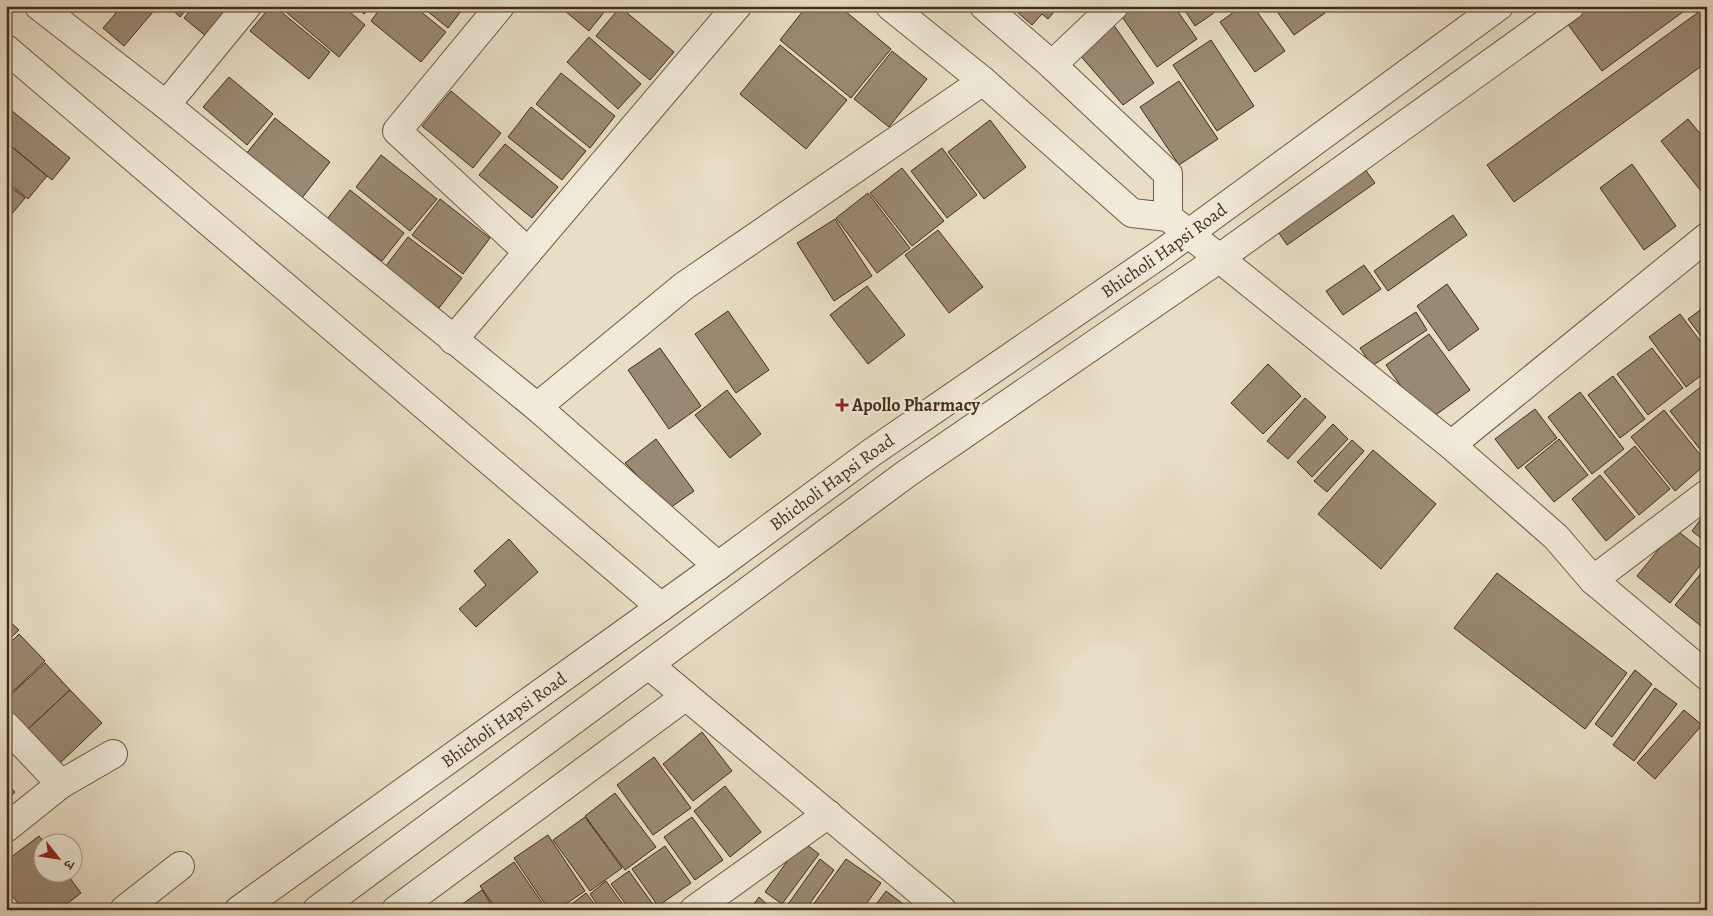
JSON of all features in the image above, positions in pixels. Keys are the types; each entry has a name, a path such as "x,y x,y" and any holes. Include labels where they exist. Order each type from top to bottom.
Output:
{"street":[{"path":"39,6 166,105 452,340 537,407 718,566"},
{"path":"166,105 247,6"},
{"path":"500,6 397,131 528,252"},
{"path":"452,340 737,6"},
{"path":"890,6 984,81 1132,213 1168,217 1451,445 1556,537 1593,580 1707,676"},
{"path":"984,6 1052,66 1168,174 1168,217"},
{"path":"1052,66 1114,6"},
{"name":"Bhicholi Hapsi Road","path":"240,910 718,566 871,453 1188,234 1499,6"},
{"path":"317,910 906,474 1218,258 1570,6"},
{"path":"6,49 661,607"},
{"path":"537,407 684,286 984,81"},
{"path":"1451,445 1707,237"},
{"path":"1593,580 1707,494"},
{"path":"649,665 942,910"},
{"path":"396,910 686,696"},
{"path":"6,726 61,784"},
{"path":"6,828 61,784 113,754"},
{"path":"694,910 828,814"},
{"path":"124,910 180,866"}],"building":[{"path":"122,6 158,6 124,46 103,28"},
{"path":"168,6 189,6 180,17"},
{"path":"194,6 232,6 207,37 184,18"},
{"path":"271,6 274,6 330,52 309,79 250,31"},
{"path":"279,6 343,6 365,25 339,57"},
{"path":"354,6 371,6 364,14"},
{"path":"382,6 414,6 446,32 421,62 371,21"},
{"path":"421,6 465,6 448,28"},
{"path":"559,6 609,6 589,31"},
{"path":"807,6 839,6 891,49 851,98 780,40"},
{"path":"1022,6 1059,6 1048,19 1042,14 1032,25 1017,12"},
{"path":"1125,6 1174,6 1197,39 1157,67 1118,11"},
{"path":"1182,6 1215,6 1218,10 1195,26"},
{"path":"1242,6 1253,6 1285,51 1255,72 1220,22"},
{"path":"1273,6 1321,6 1325,13 1294,35"},
{"path":"1582,6 1691,6 1602,71 1564,19"},
{"path":"1707,6 1707,62 1514,202 1487,165"},
{"path":"620,7 674,52 650,80 596,36"},
{"path":"1113,24 1154,83 1123,105 1079,54"},
{"path":"589,37 641,84 618,109 567,62"},
{"path":"1211,40 1254,106 1217,131 1173,65"},
{"path":"780,45 847,100 806,149 740,94"},
{"path":"892,51 927,79 889,127 854,99"},
{"path":"561,73 615,116 590,148 536,104"},
{"path":"229,77 273,114 247,145 203,107"},
{"path":"1179,81 1218,139 1179,165 1140,107"},
{"path":"451,91 501,133 473,168 422,126"},
{"path":"6,106 70,158 52,180 6,142"},
{"path":"531,107 586,151 562,180 508,137"},
{"path":"275,118 330,162 302,198 246,154"},
{"path":"1688,119 1707,142 1705,196 1661,141"},
{"path":"990,120 1026,167 984,199 948,152"},
{"path":"6,142 47,176 28,199 6,181"},
{"path":"505,144 558,187 532,218 479,175"},
{"path":"942,148 977,195 947,218 911,171"},
{"path":"381,155 437,199 410,231 356,187"},
{"path":"1359,161 1375,183 1287,245 1272,223"},
{"path":"1632,164 1676,226 1644,250 1600,188"},
{"path":"902,168 944,221 912,246 870,193"},
{"path":"6,183 25,198 6,221"},
{"path":"350,190 404,233 382,261 327,219"},
{"path":"868,193 910,248 877,273 836,218"},
{"path":"440,199 490,238 463,274 412,235"},
{"path":"1453,215 1467,235 1388,291 1374,271"},
{"path":"835,219 872,276 834,301 797,243"},
{"path":"938,230 983,287 949,313 905,255"},
{"path":"408,237 462,278 439,308 385,267"},
{"path":"1364,265 1381,289 1343,315 1326,291"},
{"path":"1447,284 1479,329 1449,351 1417,306"},
{"path":"867,286 905,335 868,364 830,315"},
{"path":"1707,305 1707,344 1688,319"},
{"path":"728,311 769,370 736,393 695,334"},
{"path":"1416,312 1427,330 1372,366 1360,348"},
{"path":"1680,314 1707,350 1707,371 1686,387 1649,337"},
{"path":"1429,334 1470,390 1426,422 1386,365"},
{"path":"660,348 701,406 669,429 628,370"},
{"path":"1652,348 1683,388 1648,415 1617,374"},
{"path":"1268,364 1301,396 1263,434 1231,403"},
{"path":"1613,376 1645,419 1620,438 1588,395"},
{"path":"1707,382 1707,457 1706,457 1670,411"},
{"path":"727,390 761,434 730,458 695,415"},
{"path":"1580,392 1624,449 1592,474 1548,417"},
{"path":"1305,398 1326,417 1288,459 1267,441"},
{"path":"1535,409 1557,438 1518,469 1495,439"},
{"path":"1664,410 1707,463 1675,491 1631,437"},
{"path":"1333,424 1348,439 1312,477 1297,462"},
{"path":"656,439 694,491 670,508 625,463"},
{"path":"1559,439 1588,475 1554,502 1525,467"},
{"path":"1352,440 1364,451 1327,492 1314,481"},
{"path":"1635,446 1670,489 1639,515 1604,472"},
{"path":"1373,450 1436,504 1381,569 1318,514"},
{"path":"1600,475 1635,517 1606,541 1572,499"},
{"path":"1707,511 1707,543 1692,531"},
{"path":"1675,529 1707,554 1707,557 1670,603 1637,576"},
{"path":"509,539 538,572 476,627 459,609 486,585 474,571"},
{"path":"1707,566 1707,631 1675,605"},
{"path":"1497,573 1627,673 1585,729 1454,628"},
{"path":"6,618 19,630 6,642"},
{"path":"19,634 45,661 6,698 6,647"},
{"path":"45,663 70,690 27,730 6,708 6,699"},
{"path":"1635,670 1652,684 1612,737 1595,724"},
{"path":"1655,688 1677,704 1634,761 1613,745"},
{"path":"70,690 102,723 59,764 27,730"},
{"path":"1684,710 1702,725 1655,779 1637,763"},
{"path":"702,732 732,771 693,801 663,764"},
{"path":"654,757 691,808 653,835 617,785"},
{"path":"6,783 15,792 6,801"},
{"path":"725,786 761,832 730,857 694,811"},
{"path":"615,793 656,847 625,870 585,816"},
{"path":"585,817 622,868 590,891 553,840"},
{"path":"692,817 723,860 695,880 664,837"},
{"path":"548,835 585,891 557,910 549,910 514,858"},
{"path":"32,841 32,884 74,884 81,893 59,910 23,910 6,888 6,861"},
{"path":"802,841 819,854 782,904 765,892"},
{"path":"665,846 691,883 658,906 632,869"},
{"path":"820,859 834,870 805,910 784,910"},
{"path":"846,859 881,883 862,910 820,910 813,905"},
{"path":"514,862 547,910 497,910 480,886"},
{"path":"629,871 657,910 630,910 611,884"},
{"path":"606,881 627,910 601,910 590,894"},
{"path":"482,890 495,910 454,910"},
{"path":"886,891 911,910 872,910"},
{"path":"586,893 599,910 564,910"},
{"path":"6,897 16,910 6,910"},
{"path":"759,897 773,910 750,910"}],"place":[{"name":"Apollo Pharmacy","path":"842,405"}]}
